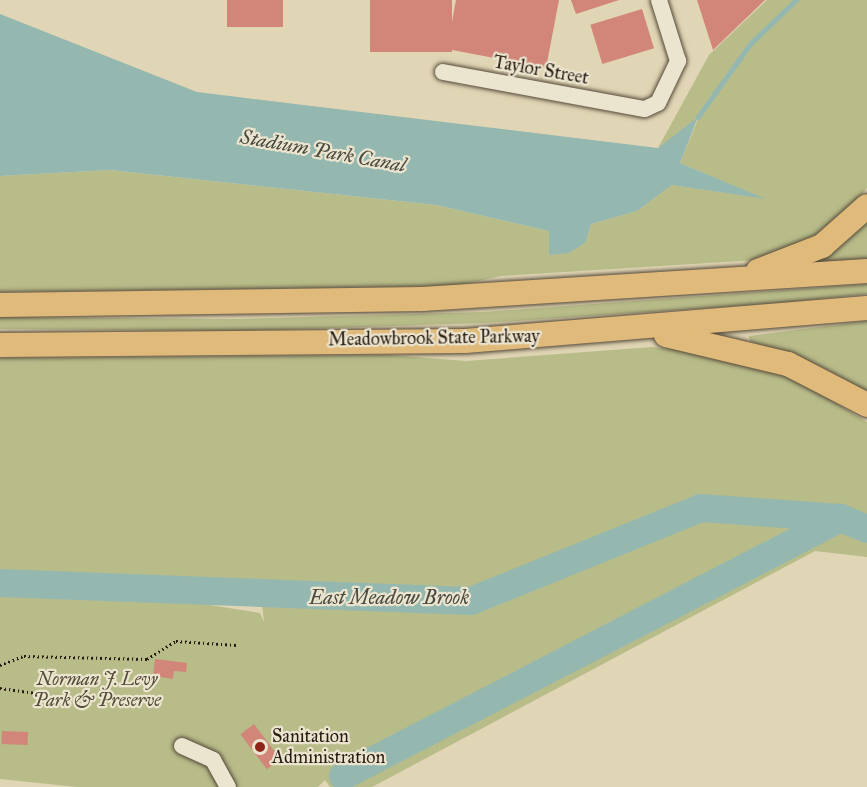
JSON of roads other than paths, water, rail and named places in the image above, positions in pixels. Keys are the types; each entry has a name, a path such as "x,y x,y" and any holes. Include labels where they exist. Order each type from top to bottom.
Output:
{"highway":[{"path":"741,278 822,246 867,206"},
{"name":"Meadowbrook State Parkway","path":"0,305 410,300 867,271"},
{"name":"Meadowbrook State Parkway","path":"0,345 465,340 643,330 867,308"},
{"path":"643,330 788,364 867,405"}],"street":[{"name":"Taylor Street","path":"443,72 631,107 658,103 678,61 659,0"},
{"path":"182,746 213,760 228,787"}],"water":[{"name":"Stadium Park Canal","path":"0,14 197,92 658,148 698,117 680,163 766,199 672,185 637,211 591,224 586,242 569,253 549,255 549,231 436,205 110,170 0,176"}],"waterway":[{"path":"698,117 750,44 796,0"},
{"name":"East Meadow Brook","path":"0,583 471,601 701,508 841,518 867,529"},
{"path":"343,776 841,518"}],"place":[{"name":"Sanitation Administration","path":"260,747"}],"park label":[{"name":"Norman J. Levy Park & Preserve","path":"97,690"}]}
